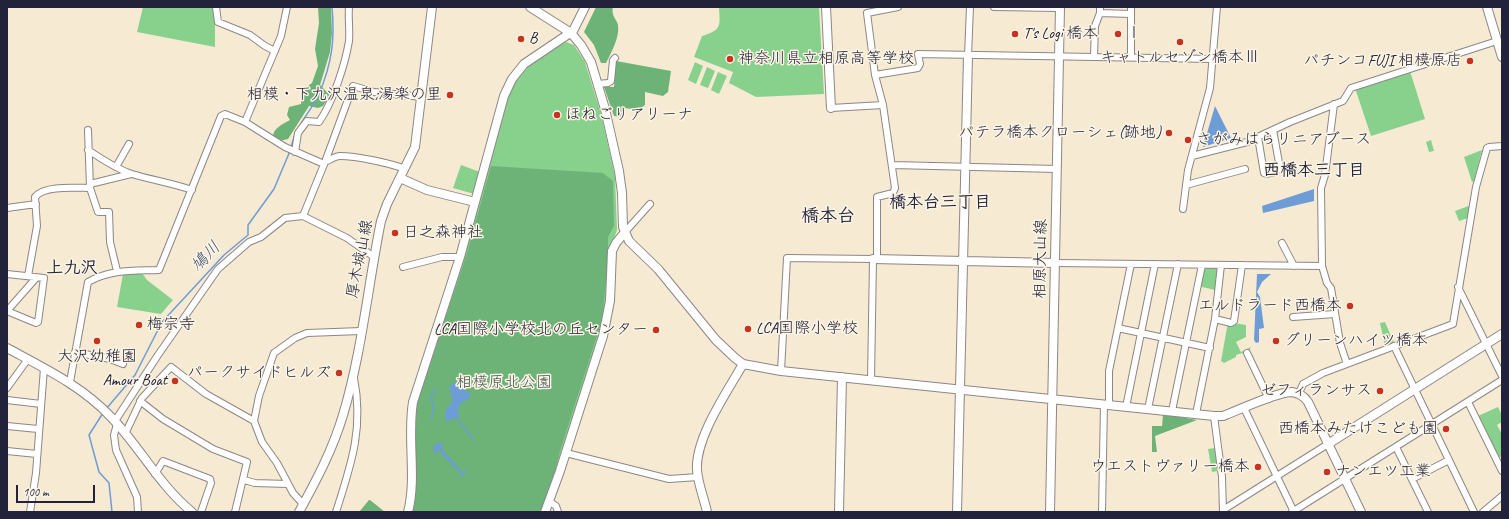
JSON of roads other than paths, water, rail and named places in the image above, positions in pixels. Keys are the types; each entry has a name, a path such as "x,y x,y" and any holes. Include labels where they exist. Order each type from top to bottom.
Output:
{"street":[{"path":"216,7 218,22 250,35 275,51"},
{"path":"245,122 281,36 287,7"},
{"path":"294,152 298,133 307,121 319,122 329,104 348,45 349,7"},
{"name":"厚木城山線","path":"299,512 317,480 342,417 353,374 374,257 384,211 415,147 432,7"},
{"path":"530,7 571,33 587,54 598,84 620,179 625,232 634,248 658,269 716,340 743,364 781,371 1214,416 1223,416 1284,393 1299,394 1308,402 1361,512"},
{"path":"408,512 411,495 410,420 413,402 460,257 504,96 520,68 533,56 571,33 576,28 585,7"},
{"path":"826,7 831,108 884,105"},
{"path":"872,380 877,197 894,191 884,105 875,75 867,13 898,7"},
{"path":"957,512 964,167 970,7"},
{"path":"994,7 1060,8"},
{"path":"1183,209 1192,156 1210,88 1217,7"},
{"path":"1487,7 1502,57"},
{"name":"相原大山線","path":"1050,512 1060,8"},
{"path":"1094,56 1095,26 1100,10 1131,10 1131,57"},
{"path":"1192,156 1246,142 1344,101 1351,88 1497,41"},
{"path":"875,75 918,68 920,64 918,54 1213,59"},
{"path":"598,84 610,83 613,59 615,58"},
{"path":"303,216 325,163 335,130 353,86 374,92 422,97"},
{"path":"1334,104 1325,175 1321,188 1322,266 1327,283 1332,288 1340,343 1347,364"},
{"path":"70,382 88,282 97,277 117,271 159,270 221,116 225,114 245,122 294,152 325,163 339,156 405,169"},
{"path":"88,130 90,186 98,212 109,212 110,242 117,271"},
{"path":"1258,137 1264,173 1267,174 1278,171 1280,168 1274,130"},
{"path":"116,167 129,144"},
{"path":"1299,394 1301,387 1306,382 1347,364 1453,324 1476,187 1487,148 1502,146"},
{"path":"88,150 131,174 174,184 192,190"},
{"path":"892,165 1057,169"},
{"path":"1186,185 1245,169"},
{"path":"28,276 37,226 35,197 38,193 55,188 90,186 131,174"},
{"path":"400,178 427,190 475,202"},
{"path":"7,208 36,204"},
{"path":"545,512 550,502 566,453 606,324 610,297 612,251 616,243 650,204"},
{"path":"138,512 137,496 116,450 114,435 115,421 158,355 218,269 249,242 261,237 285,218 303,216 347,238 374,257"},
{"path":"1282,243 1294,266"},
{"path":"403,267 442,257 460,257"},
{"path":"781,371 787,258 1322,266"},
{"path":"1102,512 1106,405 1109,371 1131,264"},
{"path":"1126,407 1155,264"},
{"path":"1148,409 1178,264"},
{"path":"1172,412 1202,265"},
{"path":"1196,414 1215,319 1221,265"},
{"path":"1215,319 1231,323 1234,321 1242,265"},
{"path":"7,274 44,278 38,322 36,323 8,308 36,278"},
{"path":"1458,288 1502,376"},
{"path":"1293,317 1335,314"},
{"path":"1118,328 1210,348"},
{"path":"303,504 287,484 277,463 262,442 254,421 259,396 276,351 295,338 307,333 361,331"},
{"path":"1223,511 1502,334"},
{"path":"1394,346 1474,512"},
{"path":"7,348 70,382 102,408 115,421 155,474 192,512"},
{"path":"75,352 123,364"},
{"path":"1247,353 1269,399"},
{"path":"7,388 28,359"},
{"path":"707,512 698,477 697,463 701,442 743,364"},
{"path":"125,434 140,401 171,367 206,394 254,421"},
{"path":"30,512 37,454 44,368"},
{"path":"336,512 355,452 358,434 358,402 353,374"},
{"path":"839,512 842,377"},
{"path":"1244,408 1293,512 1502,380"},
{"path":"7,400 41,404"},
{"path":"140,401 163,419 213,449 248,464 235,512"},
{"path":"1468,402 1502,471"},
{"path":"1214,416 1222,477 1223,511"},
{"path":"7,426 38,429"},
{"path":"1396,447 1428,512"},
{"path":"7,451 37,454"},
{"path":"566,453 669,479 698,477"},
{"path":"1412,479 1449,460"},
{"path":"155,474 163,461 210,480 211,483 201,512"},
{"path":"244,480 255,483 287,484"},
{"path":"1483,512 1502,496"},
{"path":"550,502 556,506 558,512"}],"water":[{"path":"1215,106 1231,138 1203,147"},
{"path":"1314,189 1314,201 1263,213 1262,206"},
{"path":"1257,274 1271,274 1262,282 1257,292 1260,297 1264,328 1259,329 1259,342 1256,343 1254,340"},
{"path":"459,381 465,386 465,393 469,391 470,397 460,404 458,409 459,417 446,421 445,411 452,402 449,387 454,382 456,384"},
{"path":"437,443 444,444 441,448 463,473 471,468 456,482 462,475 438,450 435,454 433,448"}],"waterway":[{"name":"鳩川","path":"298,129 317,99 330,62 333,41 332,7"},
{"name":"鳩川","path":"291,147 295,134"},
{"name":"鳩川","path":"106,409 135,375 162,322 224,255 248,235 248,225 274,189 290,151"},
{"path":"431,418 434,411 431,396 436,389"},
{"name":"鳩川","path":"103,413 89,435 99,472 109,483 112,512"},
{"path":"457,418 473,439"}],"place":[{"name":"T's Logi 橋本","path":"1015,34"},
{"name":"Ⅰ","path":"1118,34"},
{"name":"B","path":"521,39"},
{"name":"キャトルセゾン橋本Ⅲ","path":"1180,42"},
{"name":"神奈川県立相原高等学校","path":"730,59"},
{"name":"パチンコFUJI 相模原店","path":"1470,61"},
{"name":"相模・下九沢温泉;湯楽の里","path":"450,95"},
{"name":"ほねごりアリーナ","path":"557,115"},
{"name":"パテラ橋本クローシェ(跡地)","path":"1169,133"},
{"name":"さがみはらリニアブース","path":"1188,140"},
{"name":"日之森神社","path":"395,233"},
{"name":"エルドラード西橋本","path":"1350,306"},
{"name":"梅宗寺","path":"139,325"},
{"name":"LCA国際小学校","path":"748,329"},
{"name":"LCA国際小学校北の丘センター","path":"656,330"},
{"name":"大沢幼稚園","path":"97,341"},
{"name":"グリーンハイツ橋本","path":"1276,341"},
{"name":"パークサイドヒルズ","path":"339,373"},
{"name":"Amour Boat","path":"175,381"},
{"name":"ゼフィランサス","path":"1380,391"},
{"name":"西橋本みたけこども園","path":"1446,429"},
{"name":"ウエストヴァリー橋本","path":"1258,467"},
{"name":"ナンエツ工業","path":"1327,472"}],"district":[{"name":"西橋本三丁目","path":"1314,171"},
{"name":"橋本台三丁目","path":"940,203"},
{"name":"橋本台","path":"828,216"},
{"name":"上九沢","path":"72,269"}],"park label":[{"name":"相模原北公園","path":"504,383"}]}
